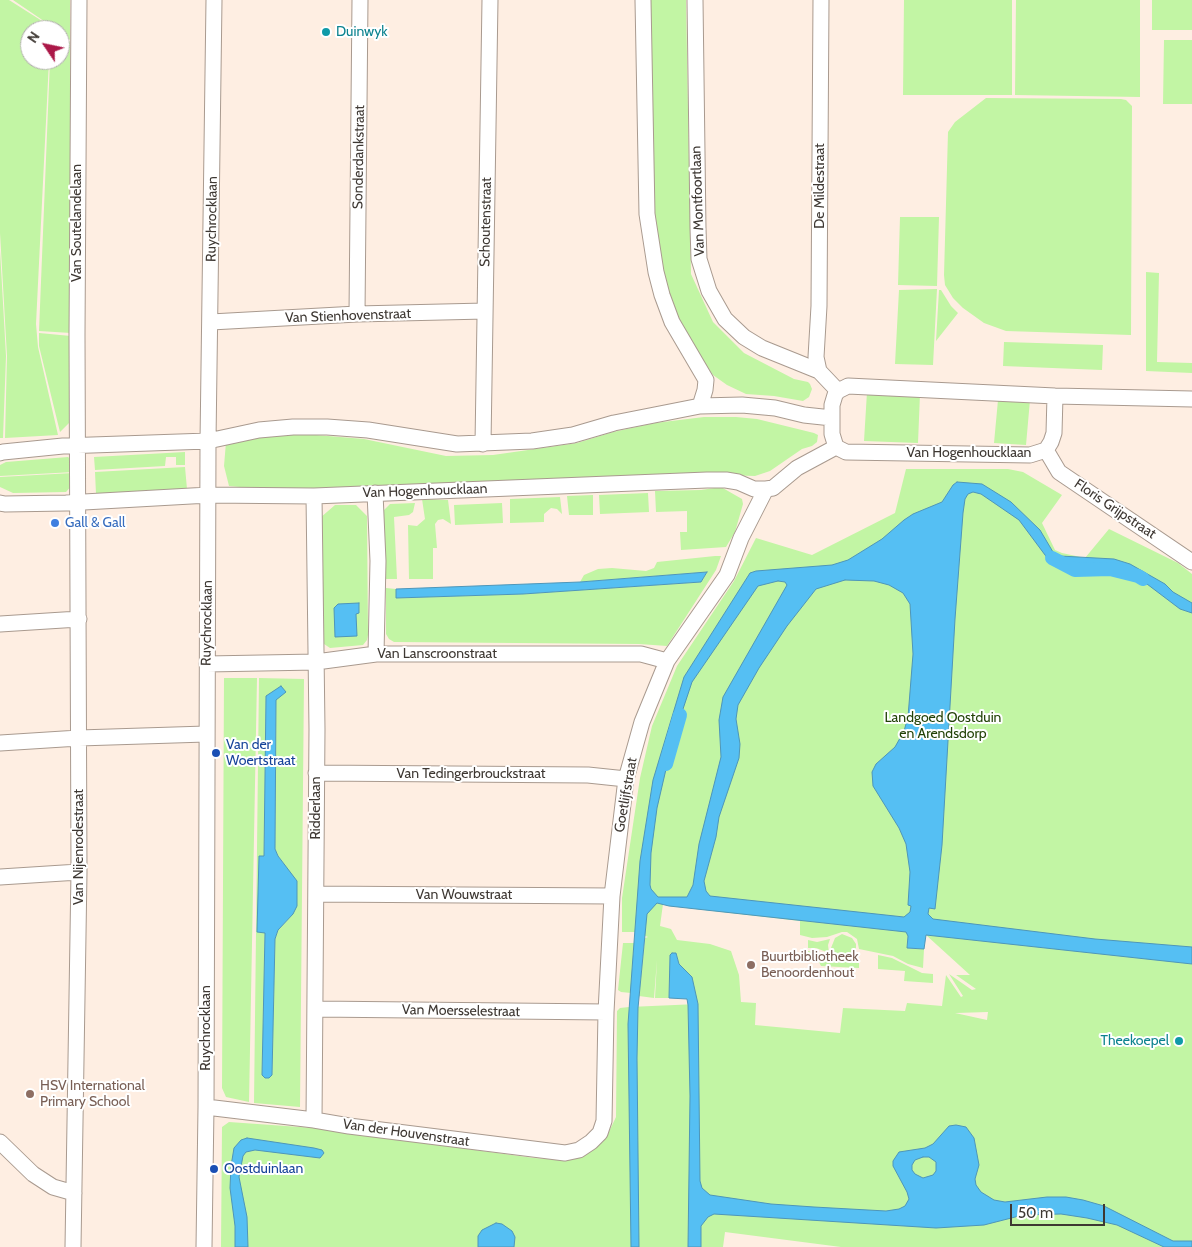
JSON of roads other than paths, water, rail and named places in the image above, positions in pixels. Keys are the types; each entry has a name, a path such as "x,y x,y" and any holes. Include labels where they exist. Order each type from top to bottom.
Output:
{"street":[{"name":"Van Soutelandelaan","path":"78,0 78,446"},
{"name":"Ruychrocklaan","path":"204,1247 208,440 214,0"},
{"name":"Sonderdankstraat","path":"357,314 360,0"},
{"name":"Schoutenstraat","path":"483,444 490,0"},
{"path":"643,0 647,214 656,272 662,296 672,322 706,380 700,406"},
{"name":"Van Montfoortlaan","path":"695,0 699,259 709,291 724,319 744,337 762,348 819,370 838,391"},
{"name":"De Mildestraat","path":"819,370 816,357 819,306 821,0"},
{"name":"Van Stienhovenstraat","path":"210,322 357,314 485,311"},
{"path":"766,490 773,488 797,468 836,447 832,434 832,405 838,391 848,386 1055,396 1192,399"},
{"name":"Van Hogenhoucklaan","path":"836,447 846,452 857,453 1030,455 1046,450 1054,433 1055,396"},
{"path":"0,453 78,446 208,440 259,430 294,427 368,430 456,444 532,441 573,434 614,423 700,406 742,405 775,408 804,416 832,418"},
{"name":"Van Nijenrodestraat","path":"73,1247 79,872 78,446"},
{"name":"Floris Grijpstraat","path":"1046,450 1059,472 1192,562"},
{"name":"Van Hogenhoucklaan","path":"0,503 79,502 208,495 314,496 707,480 738,482 754,489 766,490"},
{"name":"Goetlijfstraat","path":"600,1133 604,1121 606,1012 612,896 626,779 642,722 667,661 727,575 741,538 766,490"},
{"path":"375,493 378,561 376,654"},
{"name":"Ridderlaan","path":"314,496 316,662 316,1009 314,1120"},
{"path":"0,624 79,619"},
{"name":"Van Lanscroonstraat","path":"207,664 316,662 376,654 641,654 667,661"},
{"path":"0,743 79,738 206,734"},
{"name":"Van Tedingerbrouckstraat","path":"316,773 588,775 626,779"},
{"path":"0,877 79,872"},
{"name":"Van Wouwstraat","path":"316,894 612,896"},
{"name":"Van Moersselestraat","path":"316,1009 606,1012"},
{"name":"Van der Houvenstraat","path":"206,1107 565,1154 579,1150 600,1133"},
{"path":"0,1142 33,1174 54,1187 74,1193"}],"water":[{"path":"957,482 982,484 1011,502 1040,530 1053,552 1060,556 1114,559 1130,564 1165,584 1173,592 1192,603 1192,613 1180,609 1143,581 1124,571 1059,565 1048,559 1019,520 981,494 973,492 968,494 965,499 963,513 955,619 942,845 935,909 929,908 928,914 933,919 1095,939 1192,947 1192,964 926,935 924,949 907,948 908,936 906,932 669,906 657,903 647,914 638,1008 639,1247 631,1247 628,1024 640,861 653,780 684,677 750,573 832,565 848,560 882,539 913,514 942,502","holes":["845,580 874,581 889,585 903,593 910,604 913,654 908,717 904,731 895,747 876,764 872,772 873,786 899,828 906,844 910,872 908,905 911,906 910,912 904,917 710,896 706,891 704,881 716,837 719,817 739,758 740,744 736,719 738,705 759,668 787,626 816,589","778,581 785,582 787,585 723,697 719,720 721,757 699,844 693,885 687,897 658,897 650,885 651,853 657,808 673,739 692,682 758,586"]},
{"path":"707,572 701,582 523,594 396,598 396,589 580,582"},
{"path":"359,603 359,613 356,614 357,636 335,637 334,608 338,604"},
{"path":"281,686 286,692 276,700 275,849 297,881 297,906 293,914 278,930 275,939 272,1075 269,1078 265,1078 262,1075 265,933 257,932 259,856 264,856 266,696"},
{"path":"676,953 679,964 692,977 698,1004 700,1181 702,1188 710,1195 771,1204 886,1211 899,1209 905,1206 909,1199 893,1166 893,1161 899,1152 925,1148 933,1144 949,1126 956,1125 966,1127 974,1138 979,1165 975,1179 976,1185 981,1192 994,1200 1005,1202 1047,1197 1066,1197 1083,1200 1104,1206 1173,1241 1192,1241 1192,1247 1164,1247 1117,1225 1061,1214 1023,1215 984,1225 936,1228 714,1214 708,1217 701,1226 701,1247 688,1247 690,1096 688,1005 687,999 669,998 670,955","holes":["929,1157 936,1162 936,1171 933,1175 923,1178 915,1174 912,1170 915,1160"]},
{"path":"247,1138 314,1148 322,1150 324,1153 320,1158 255,1150 246,1152 243,1156 239,1177 247,1217 248,1247 235,1247 235,1226 230,1188 231,1166 234,1148 241,1140"},
{"path":"496,1223 502,1224 512,1231 515,1237 514,1247 478,1247 478,1236 482,1230"}],"waterway":[{"path":"1052,558 1075,570 1110,569 1143,579"},
{"path":"666,764 680,715"}],"place":[{"name":"Duinwyk","path":"326,32"},
{"name":"Gall & Gall","path":"55,523"},
{"name":"Van der Woertstraat","path":"216,753"},
{"name":"Buurtbibliotheek Benoordenhout","path":"751,965"},
{"name":"Theekoepel","path":"1179,1041"},
{"name":"HSV International Primary School","path":"30,1094"},
{"name":"Oostduinlaan","path":"214,1169"}],"park label":[{"name":"Landgoed Oostduin en Arendsdorp","path":"943,726"}]}
